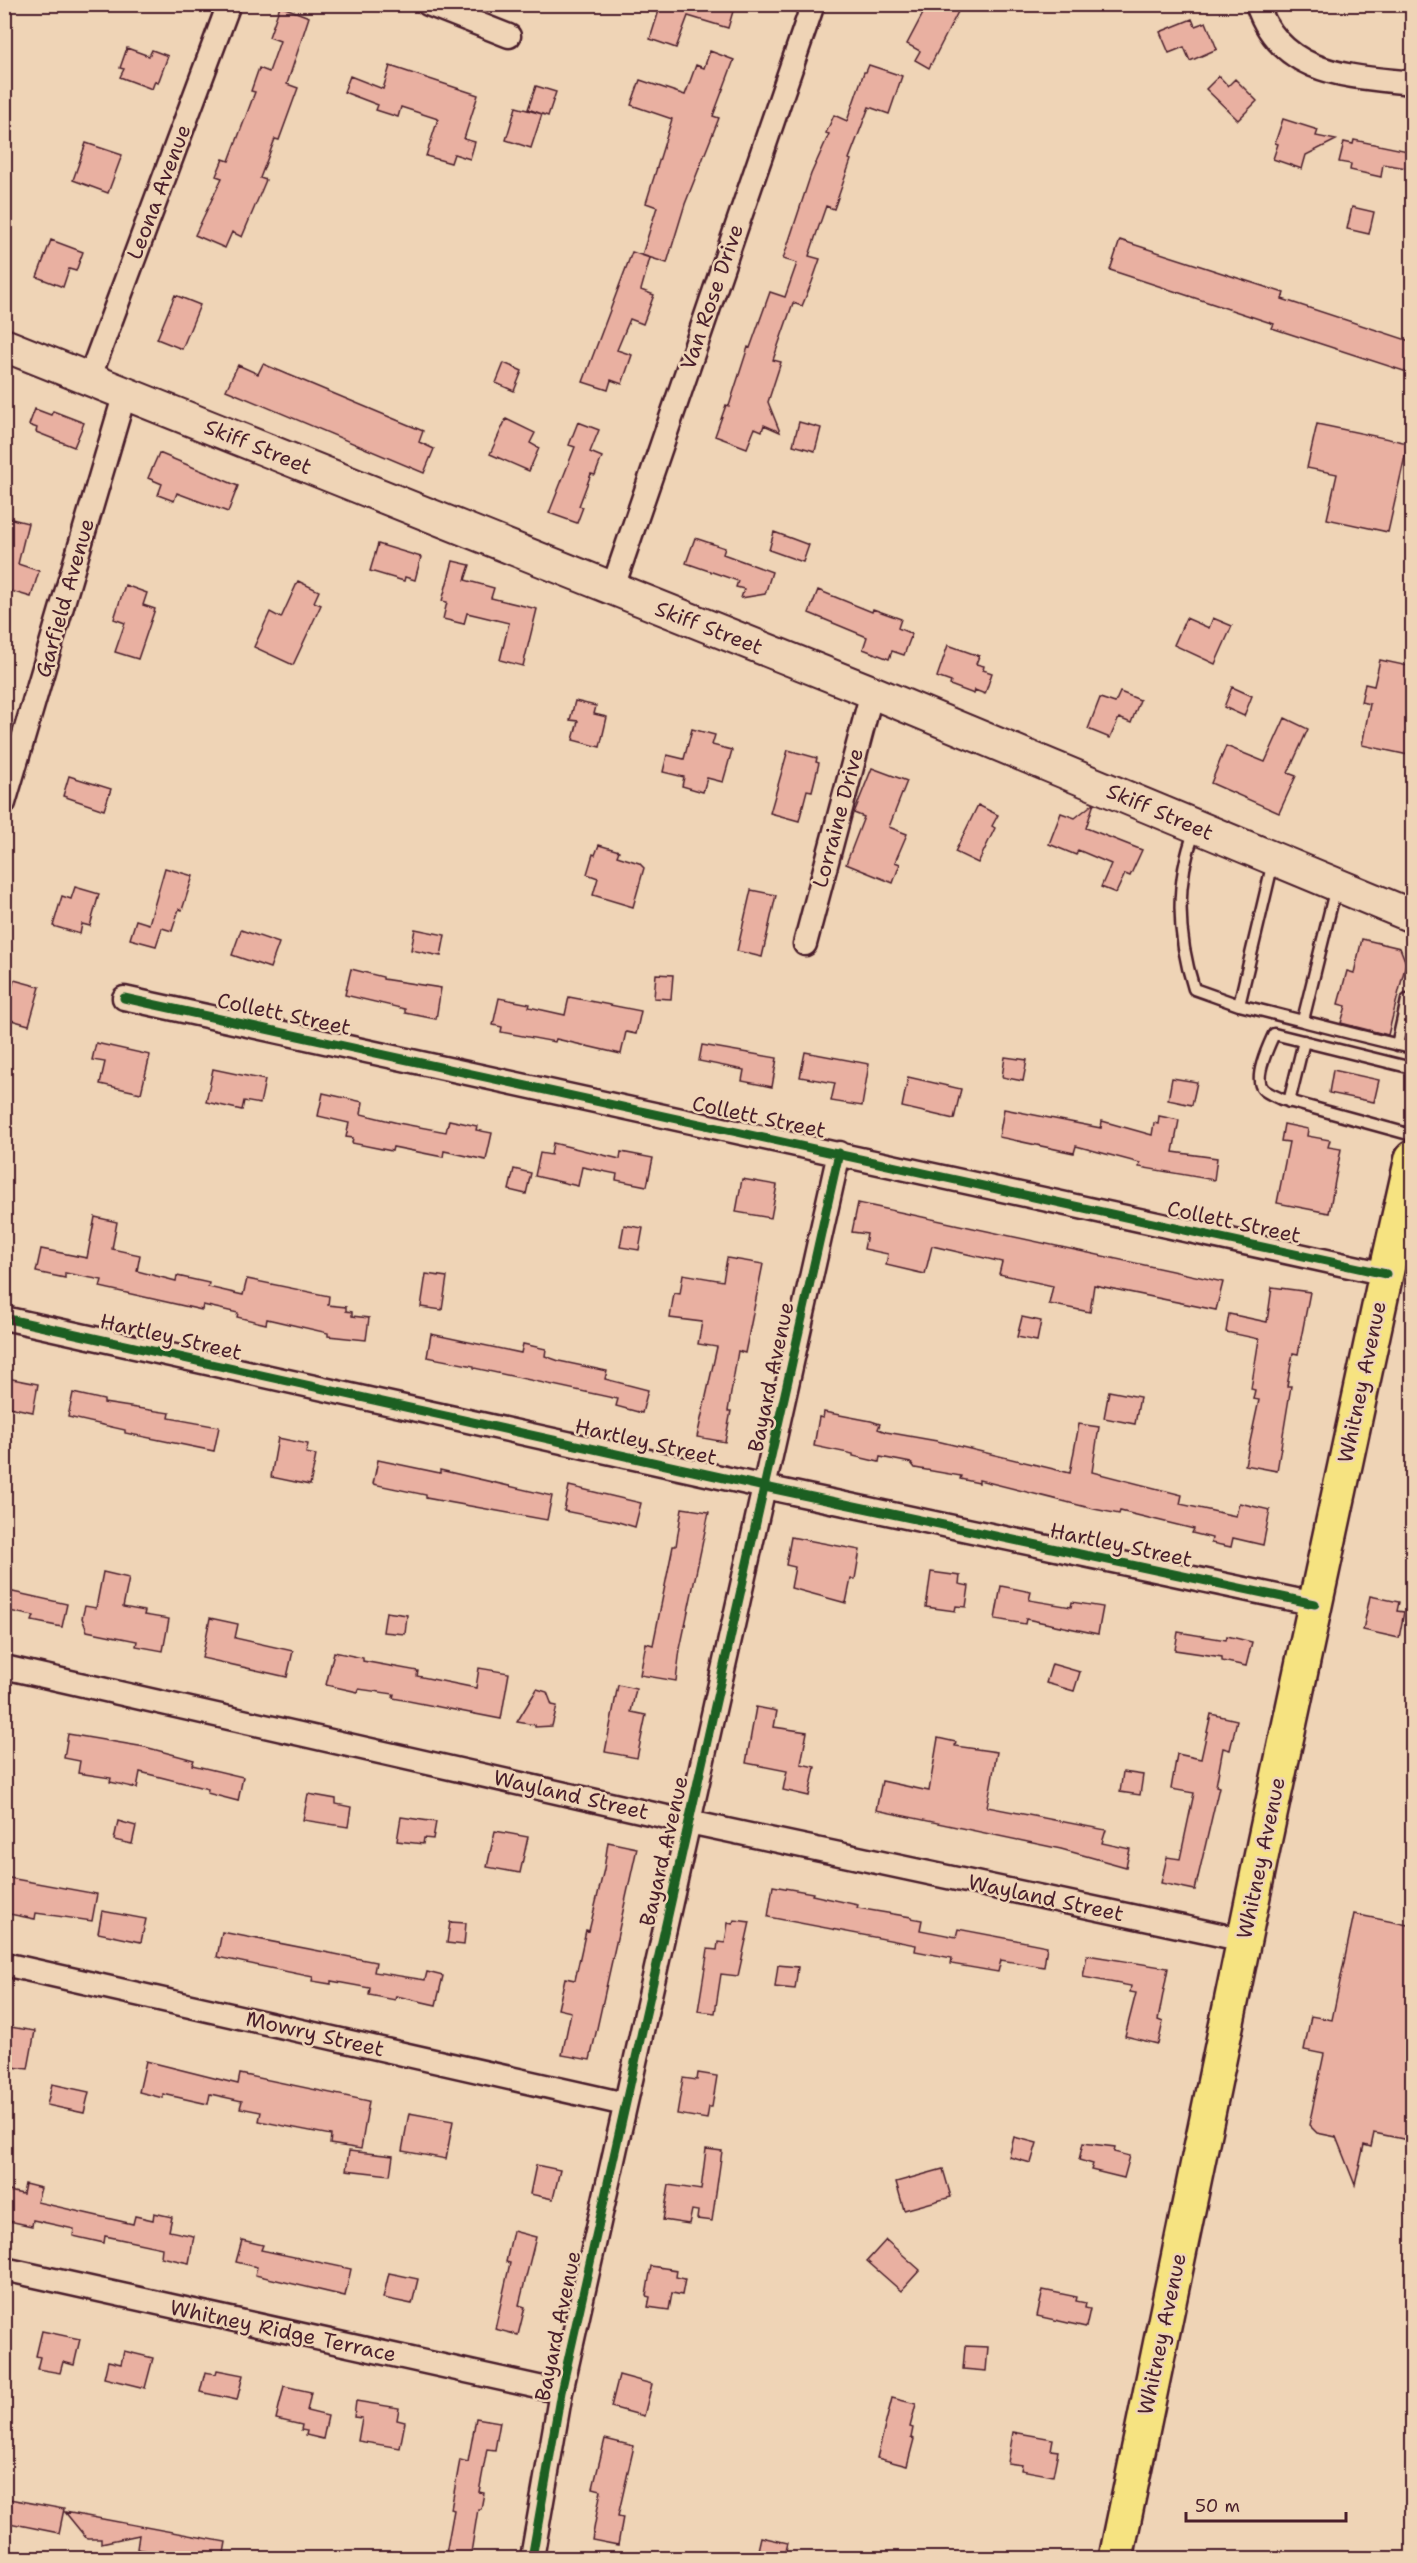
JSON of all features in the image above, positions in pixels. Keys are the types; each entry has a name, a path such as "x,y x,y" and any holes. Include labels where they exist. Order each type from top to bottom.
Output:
{"main road":[{"name":"Skiff Street","path":"4,345 612,590 872,692 1413,916"},
{"name":"Whitney Avenue","path":"1116,2559 1315,1605 1386,1274 1411,1171"}],"street":[{"name":"Leona Avenue","path":"88,379 229,4"},
{"path":"428,4 509,36"},
{"name":"Van Rose Drive","path":"612,590 813,4"},
{"path":"1257,4 1267,28 1281,47 1300,60 1324,70 1350,76 1413,83"},
{"name":"Garfield Avenue","path":"4,803 125,393"},
{"name":"Lorraine Drive","path":"805,945 872,692"},
{"name":"Collett Street","path":"124,998 1386,1274"},
{"name":"Bayard Avenue","path":"532,2559 561,2392 839,1153"},
{"name":"Hartley Street","path":"4,1318 765,1487 1315,1605"},
{"name":"Wayland Street","path":"4,1666 689,1822 1244,1940"},
{"name":"Mowry Street","path":"4,1964 625,2104"},
{"name":"Whitney Ridge Terrace","path":"4,2269 561,2392"}],"lane":[{"path":"1196,827 1184,867 1180,907 1184,957 1194,989 1239,1005 1303,1020 1336,1031 1413,1048"},
{"path":"1239,1005 1274,859"},
{"path":"1303,1020 1336,885"},
{"path":"1397,1045 1407,999"},
{"path":"1413,1068 1274,1034 1264,1057 1260,1082 1263,1089 1289,1102 1413,1135"},
{"path":"1289,1102 1304,1041"}],"building":[{"path":"661,4 724,4 734,8 728,28 688,16 676,48 650,39"},
{"path":"928,4 962,4 929,68 915,60 920,51 907,44"},
{"path":"280,6 309,17 287,84 298,88 279,140 275,139 260,178 266,180 242,237 232,232 225,248 195,235 222,178 216,176 223,159 229,161 255,92 251,91 259,68 269,72 280,41 269,37"},
{"path":"1192,19 1195,26 1206,22 1217,49 1190,61 1184,47 1169,53 1160,32"},
{"path":"127,48 149,56 152,50 168,56 158,83 155,81 152,89 120,77 124,69 120,68"},
{"path":"710,51 734,60 713,116 719,118 685,204 667,263 642,255 657,207 646,203 672,119 631,105 640,80 685,95 696,65 704,68"},
{"path":"869,65 902,76 889,114 869,107 849,159 851,160 834,209 826,206 809,256 820,259 812,282 802,306 793,303 773,360 781,362 768,402 780,432 764,425 762,431 755,428 747,448 715,436 726,405 729,406 748,347 750,348 770,292 785,297 797,263 783,259 811,174 829,134 826,133 834,115 847,121 864,72"},
{"path":"390,66 478,95 464,139 475,142 470,159 454,154 451,163 426,156 438,119 401,107 398,117 376,110 378,105 344,92 350,76 383,89"},
{"path":"1219,76 1228,86 1235,79 1257,101 1238,120 1206,89"},
{"path":"536,86 556,92 548,116 528,109"},
{"path":"516,107 542,114 531,148 506,140"},
{"path":"1283,119 1318,130 1316,136 1336,140 1306,155 1302,169 1273,159 1278,144 1275,143"},
{"path":"1354,140 1413,152 1413,169 1383,164 1381,177 1350,170 1351,164 1339,162 1344,142 1353,144"},
{"path":"86,143 122,155 108,193 73,180"},
{"path":"1352,207 1374,212 1369,234 1347,229"},
{"path":"51,240 83,252 76,271 69,269 63,287 37,277"},
{"path":"1120,240 1284,293 1282,299 1413,342 1413,374 1272,328 1274,324 1110,270"},
{"path":"632,252 650,258 641,290 654,295 643,324 630,319 617,350 632,355 622,384 611,380 608,390 583,382"},
{"path":"175,295 200,305 182,349 157,339"},
{"path":"504,363 522,371 514,391 496,383"},
{"path":"263,364 423,431 419,442 434,449 424,473 226,390 238,365 258,374"},
{"path":"35,409 51,415 53,411 84,423 74,447 36,432 37,428 29,425"},
{"path":"506,419 535,433 530,443 539,448 529,471 490,454"},
{"path":"578,422 599,430 590,452 602,457 595,475 591,474 579,506 583,507 577,523 549,513 575,447 569,445"},
{"path":"799,422 821,428 815,451 793,445"},
{"path":"1317,424 1408,443 1388,532 1327,519 1337,474 1307,468"},
{"path":"159,453 238,486 228,512 177,493 174,501 158,495 162,484 148,478"},
{"path":"8,518 28,523 18,564 39,571 31,597 11,591 11,593 4,593 4,529"},
{"path":"774,532 809,545 803,562 769,550"},
{"path":"695,538 725,548 723,554 772,572 765,594 741,598 744,589 736,587 738,581 686,563"},
{"path":"378,544 421,557 415,580 405,577 404,581 370,571"},
{"path":"453,561 470,565 465,580 494,588 491,598 537,609 523,666 500,660 509,623 467,613 464,624 443,619 447,602 442,601"},
{"path":"298,581 319,591 314,602 321,605 293,665 254,647 270,612 281,618"},
{"path":"125,585 147,593 143,605 155,609 138,659 115,652 125,623 114,619"},
{"path":"818,590 872,612 873,609 901,619 898,628 912,634 904,655 892,651 889,659 863,649 867,637 809,613"},
{"path":"1186,618 1209,628 1213,618 1232,626 1215,664 1174,645"},
{"path":"948,645 979,656 976,664 984,666 983,670 992,673 985,694 975,690 974,694 950,685 951,682 937,677"},
{"path":"1380,660 1413,667 1413,756 1362,745 1370,704 1361,702 1365,684 1374,686"},
{"path":"1232,687 1252,696 1244,716 1224,707"},
{"path":"1120,692 1140,700 1131,723 1119,718 1110,738 1088,729 1100,698 1115,703"},
{"path":"575,701 596,706 594,714 607,717 600,747 573,740 578,721 570,720"},
{"path":"1285,718 1308,729 1288,773 1296,776 1279,813 1211,783 1226,746 1265,762"},
{"path":"692,729 715,735 712,745 732,750 723,782 707,778 703,792 682,786 684,777 663,772 667,755 684,759"},
{"path":"788,750 817,758 816,762 819,763 812,791 807,790 799,821 770,813"},
{"path":"872,768 907,781 889,827 907,834 895,862 900,864 893,883 846,864 864,817 854,813"},
{"path":"69,776 111,789 104,810 63,796"},
{"path":"1094,803 1086,828 1142,850 1130,876 1125,874 1116,893 1101,887 1111,864 1078,850 1076,855 1049,844 1061,813 1075,818"},
{"path":"978,805 998,815 992,826 995,828 978,863 955,852"},
{"path":"599,845 619,851 617,856 639,863 644,868 633,907 593,895 598,878 587,874 593,854 595,855"},
{"path":"165,868 193,876 182,910 179,909 172,931 162,928 156,946 130,939 136,920 149,924"},
{"path":"75,887 99,894 90,926 82,924 80,934 53,926 62,896 71,899"},
{"path":"751,890 776,895 762,957 737,951"},
{"path":"415,929 445,935 441,956 411,950"},
{"path":"241,930 279,943 270,968 232,955"},
{"path":"1362,939 1400,948 1406,963 1388,1035 1341,1023 1346,1006 1338,1004 1347,971 1354,973"},
{"path":"351,969 383,977 383,979 441,988 436,1019 405,1013 405,1009 345,995"},
{"path":"656,974 673,975 671,999 654,998"},
{"path":"14,980 40,987 29,1025 4,1018"},
{"path":"569,997 641,1011 636,1034 626,1032 621,1054 556,1039 555,1042 501,1032 502,1027 493,1025 499,998 530,1004 529,1007 565,1015"},
{"path":"96,1043 150,1055 141,1093 100,1084 105,1062 92,1060"},
{"path":"702,1045 777,1058 772,1087 742,1081 744,1070 699,1061"},
{"path":"805,1052 869,1064 862,1106 831,1101 835,1083 800,1077"},
{"path":"1005,1057 1027,1060 1023,1081 1002,1077"},
{"path":"213,1069 265,1080 260,1104 244,1101 242,1110 206,1102"},
{"path":"1333,1070 1379,1080 1374,1102 1329,1093"},
{"path":"908,1077 961,1089 954,1119 902,1107"},
{"path":"1172,1078 1197,1082 1192,1105 1168,1100"},
{"path":"323,1093 363,1102 361,1114 398,1123 446,1132 449,1120 477,1126 476,1130 492,1133 486,1160 444,1151 443,1157 393,1147 392,1151 352,1143 353,1138 346,1137 349,1123 318,1116"},
{"path":"1004,1109 1101,1128 1102,1121 1152,1135 1154,1123 1158,1124 1159,1116 1179,1120 1173,1152 1217,1158 1214,1180 1139,1167 1140,1163 1076,1146 1074,1153 999,1137"},
{"path":"1284,1124 1308,1129 1307,1136 1330,1140 1328,1147 1341,1149 1329,1213 1277,1203 1289,1142 1281,1141"},
{"path":"553,1143 620,1159 621,1152 653,1158 647,1186 616,1180 617,1174 582,1167 578,1186 535,1176 540,1153 551,1155"},
{"path":"514,1169 531,1173 526,1194 509,1190"},
{"path":"742,1179 777,1185 771,1218 736,1212"},
{"path":"858,1203 1223,1282 1216,1310 1094,1285 1090,1312 1049,1304 1053,1286 999,1274 1002,1262 932,1246 925,1274 886,1265 888,1254 864,1249 867,1234 852,1232"},
{"path":"95,1217 117,1222 112,1249 140,1255 137,1271 176,1281 177,1276 209,1283 208,1287 243,1295 247,1279 329,1296 328,1305 346,1307 346,1311 352,1312 352,1316 369,1318 366,1340 328,1336 328,1333 267,1319 266,1324 237,1317 238,1313 203,1305 202,1310 100,1287 102,1280 65,1273 65,1278 36,1272 41,1249 87,1258"},
{"path":"624,1225 643,1228 639,1250 620,1247"},
{"path":"727,1258 763,1264 745,1353 738,1351 725,1442 697,1437 717,1347 698,1344 702,1322 670,1318 674,1293 680,1294 683,1274 723,1281"},
{"path":"426,1274 447,1277 442,1310 421,1307"},
{"path":"1272,1287 1310,1292 1298,1354 1293,1353 1287,1386 1291,1386 1277,1471 1245,1465 1259,1400 1253,1399 1255,1390 1251,1389 1259,1339 1226,1332 1229,1314 1267,1322"},
{"path":"1022,1317 1041,1321 1037,1341 1017,1337"},
{"path":"431,1334 521,1353 523,1344 546,1349 545,1356 559,1361 607,1371 605,1379 648,1390 642,1413 616,1406 618,1399 427,1357"},
{"path":"7,1378 38,1384 33,1412 4,1406"},
{"path":"1109,1391 1140,1397 1135,1424 1104,1418"},
{"path":"73,1393 104,1400 104,1403 170,1413 169,1418 219,1427 214,1451 125,1433 125,1430 68,1417"},
{"path":"824,1412 871,1421 880,1424 878,1429 886,1432 937,1441 1070,1473 1079,1424 1099,1427 1092,1472 1182,1495 1180,1504 1236,1516 1239,1503 1270,1510 1263,1545 1233,1538 1231,1547 1211,1543 1212,1538 1192,1533 1194,1529 1120,1511 1119,1514 1094,1509 979,1480 979,1483 960,1479 961,1476 915,1468 911,1463 880,1457 879,1462 814,1446 819,1417 823,1418"},
{"path":"278,1438 308,1444 306,1453 316,1455 310,1485 271,1477"},
{"path":"378,1460 440,1473 440,1470 552,1496 547,1520 426,1498 426,1495 373,1484"},
{"path":"569,1486 641,1503 635,1527 564,1511"},
{"path":"682,1508 709,1512 680,1649 676,1681 640,1675 646,1643 653,1645 673,1546 676,1546"},
{"path":"791,1537 860,1550 855,1579 851,1579 846,1603 791,1588 795,1567 786,1565"},
{"path":"103,1572 129,1578 123,1607 145,1611 144,1615 169,1619 163,1651 136,1646 137,1641 87,1631 82,1618 85,1606 96,1608"},
{"path":"931,1572 960,1576 959,1584 969,1586 966,1607 956,1606 955,1611 926,1607"},
{"path":"1001,1586 1031,1592 1029,1600 1071,1607 1072,1602 1103,1607 1098,1634 1026,1619 1025,1624 995,1619"},
{"path":"4,1590 67,1604 62,1627 32,1621 34,1616 4,1610"},
{"path":"1370,1596 1399,1602 1397,1611 1404,1612 1399,1638 1363,1630"},
{"path":"386,1612 407,1615 405,1634 383,1632"},
{"path":"210,1618 238,1624 235,1638 293,1651 287,1677 202,1658"},
{"path":"1178,1632 1226,1640 1227,1636 1252,1642 1246,1666 1222,1661 1222,1657 1175,1650"},
{"path":"334,1652 363,1658 363,1661 418,1671 417,1676 476,1688 479,1668 509,1673 501,1719 393,1698 394,1694 359,1689 358,1692 326,1685"},
{"path":"1052,1664 1080,1672 1074,1691 1046,1683"},
{"path":"618,1685 636,1689 631,1712 646,1715 637,1758 605,1752"},
{"path":"537,1689 547,1692 552,1705 557,1706 552,1726 535,1727 535,1725 517,1722"},
{"path":"756,1707 777,1711 774,1727 807,1732 801,1764 815,1767 809,1796 783,1790 787,1771 746,1763"},
{"path":"1211,1714 1237,1720 1230,1750 1223,1748 1216,1786 1219,1787 1195,1890 1161,1883 1167,1857 1180,1859 1194,1793 1171,1789 1177,1754 1201,1759"},
{"path":"68,1734 145,1747 194,1760 192,1765 243,1777 238,1801 207,1793 208,1789 140,1772 137,1788 110,1782 111,1778 78,1773 80,1761 64,1758"},
{"path":"938,1738 956,1742 955,1746 997,1752 987,1807 1106,1830 1102,1843 1130,1849 1126,1867 1061,1849 876,1810 882,1781 929,1791"},
{"path":"1123,1772 1143,1775 1140,1795 1120,1792"},
{"path":"308,1794 336,1799 336,1804 351,1807 348,1827 303,1820"},
{"path":"401,1817 436,1822 433,1839 424,1838 423,1844 397,1841"},
{"path":"118,1821 136,1826 132,1844 114,1840"},
{"path":"495,1831 528,1837 520,1873 487,1867"},
{"path":"608,1842 637,1848 590,2060 562,2055 571,2012 558,2009 565,1978 575,1980 586,1930 589,1931 604,1869"},
{"path":"4,1877 97,1894 92,1921 36,1913 35,1919 4,1913"},
{"path":"773,1886 813,1893 812,1895 858,1905 857,1908 922,1920 920,1930 956,1937 958,1929 1047,1946 1044,1967 1001,1960 998,1972 951,1964 952,1958 915,1951 916,1945 768,1917"},
{"path":"102,1911 146,1919 141,1942 98,1933"},
{"path":"1354,1914 1413,1926 1413,2141 1374,2133 1371,2147 1364,2145 1355,2185 1336,2137 1317,2133 1309,2125 1324,2054 1304,2050 1311,2016 1332,2020"},
{"path":"734,1920 750,1922 738,1976 721,1974 715,2013 698,2011 708,1949 717,1950 718,1942 725,1943 728,1923 733,1924"},
{"path":"450,1922 466,1923 464,1945 447,1943"},
{"path":"222,1932 376,1962 374,1972 425,1980 427,1972 443,1976 436,2005 396,1996 395,2000 369,1995 370,1988 331,1981 331,1984 312,1981 313,1977 217,1957"},
{"path":"1087,1955 1168,1968 1158,2020 1163,2022 1158,2044 1125,2036 1136,1993 1130,1992 1131,1986 1083,1977"},
{"path":"778,1965 798,1967 795,1989 775,1987"},
{"path":"4,2026 35,2031 28,2069 4,2066"},
{"path":"146,2061 238,2084 240,2074 369,2101 361,2149 330,2144 331,2135 259,2121 261,2112 240,2108 242,2101 210,2094 208,2104 163,2094 163,2098 139,2092"},
{"path":"698,2073 717,2076 712,2107 709,2107 707,2119 677,2114 683,2078 697,2080"},
{"path":"52,2084 89,2092 84,2113 47,2105"},
{"path":"409,2113 453,2121 446,2159 402,2151"},
{"path":"1014,2137 1037,2143 1031,2163 1009,2157"},
{"path":"1083,2143 1115,2147 1114,2152 1130,2156 1124,2178 1091,2170 1093,2164 1079,2160"},
{"path":"706,2149 722,2151 712,2221 697,2219 698,2211 692,2210 689,2224 663,2220 669,2185 701,2190"},
{"path":"349,2151 393,2156 390,2175 346,2170"},
{"path":"536,2165 560,2170 553,2199 530,2194"},
{"path":"943,2169 951,2197 904,2210 896,2182"},
{"path":"25,2184 41,2188 37,2202 133,2224 135,2216 153,2220 154,2213 172,2217 169,2231 194,2236 189,2263 161,2257 162,2248 105,2236 104,2243 73,2236 74,2229 33,2220 32,2226 4,2220 4,2190 23,2194"},
{"path":"513,2231 536,2237 519,2305 525,2307 518,2335 495,2329 510,2263 506,2262"},
{"path":"242,2240 263,2245 261,2250 351,2269 345,2296 255,2275 257,2267 236,2262"},
{"path":"886,2240 920,2270 901,2291 867,2261"},
{"path":"651,2266 677,2270 676,2277 685,2279 682,2295 672,2293 669,2310 648,2307 650,2297 646,2296"},
{"path":"389,2273 418,2279 412,2304 383,2298"},
{"path":"1043,2290 1077,2297 1076,2301 1086,2303 1085,2308 1090,2309 1086,2327 1037,2316"},
{"path":"42,2331 80,2339 74,2365 63,2362 60,2373 37,2369 40,2357 36,2356"},
{"path":"965,2346 988,2347 986,2371 963,2369"},
{"path":"124,2351 153,2358 145,2388 104,2378 108,2361 121,2364"},
{"path":"217,2370 243,2375 237,2400 200,2392 205,2372 216,2374"},
{"path":"619,2375 652,2384 644,2416 611,2407"},
{"path":"284,2386 311,2392 307,2411 328,2416 323,2439 306,2435 307,2431 301,2430 302,2425 276,2419"},
{"path":"892,2398 916,2404 910,2427 913,2428 911,2438 914,2439 907,2466 877,2458"},
{"path":"356,2401 399,2408 397,2420 405,2422 400,2448 358,2441 362,2418 354,2417"},
{"path":"476,2418 500,2422 495,2450 487,2449 479,2492 484,2493 481,2509 478,2509 470,2559 445,2559 460,2460 468,2462"},
{"path":"1013,2432 1053,2439 1051,2450 1058,2451 1053,2476 1021,2470 1022,2465 1008,2463"},
{"path":"605,2439 634,2446 618,2516 623,2517 618,2545 592,2540 601,2490 593,2488"},
{"path":"4,2498 64,2509 59,2533 4,2522"},
{"path":"65,2512 226,2542 223,2559 191,2559 137,2549 139,2535 101,2543 101,2539 87,2539"},
{"path":"761,2537 788,2543 784,2559 756,2559"}],"cycle path":[{"path":"124,998 1386,1274"},
{"path":"532,2558 561,2392 839,1153"},
{"path":"4,1318 765,1487 1315,1604"}]}
